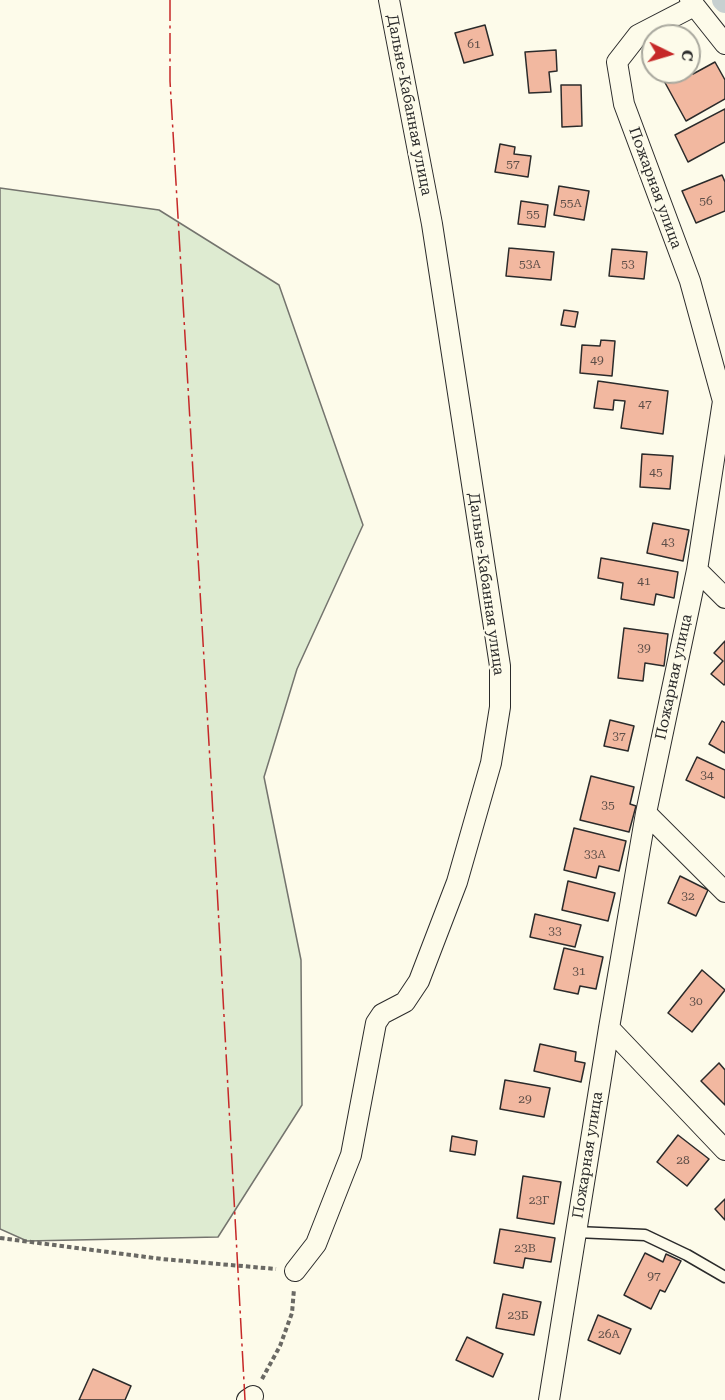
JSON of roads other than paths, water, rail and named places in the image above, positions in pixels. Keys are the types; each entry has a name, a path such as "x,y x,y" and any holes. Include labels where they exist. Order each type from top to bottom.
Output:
{"street":[{"name":"Дальне-Кабанная улица","path":"295,1271 316,1244 351,1155 376,1023 382,1014 405,1002 419,981 457,882 491,763 500,708 500,666 432,224 389,0"},
{"path":"692,3 725,44"},
{"name":"Пожарная улица","path":"549,1400 646,813 697,570 724,401 690,281 624,104 617,62 638,35 692,3"},
{"path":"697,570 725,598"},
{"path":"646,813 725,892"},
{"path":"609,1028 725,1150"}],"lane":[{"path":"576,1232 645,1235 687,1255 725,1277"}]}
